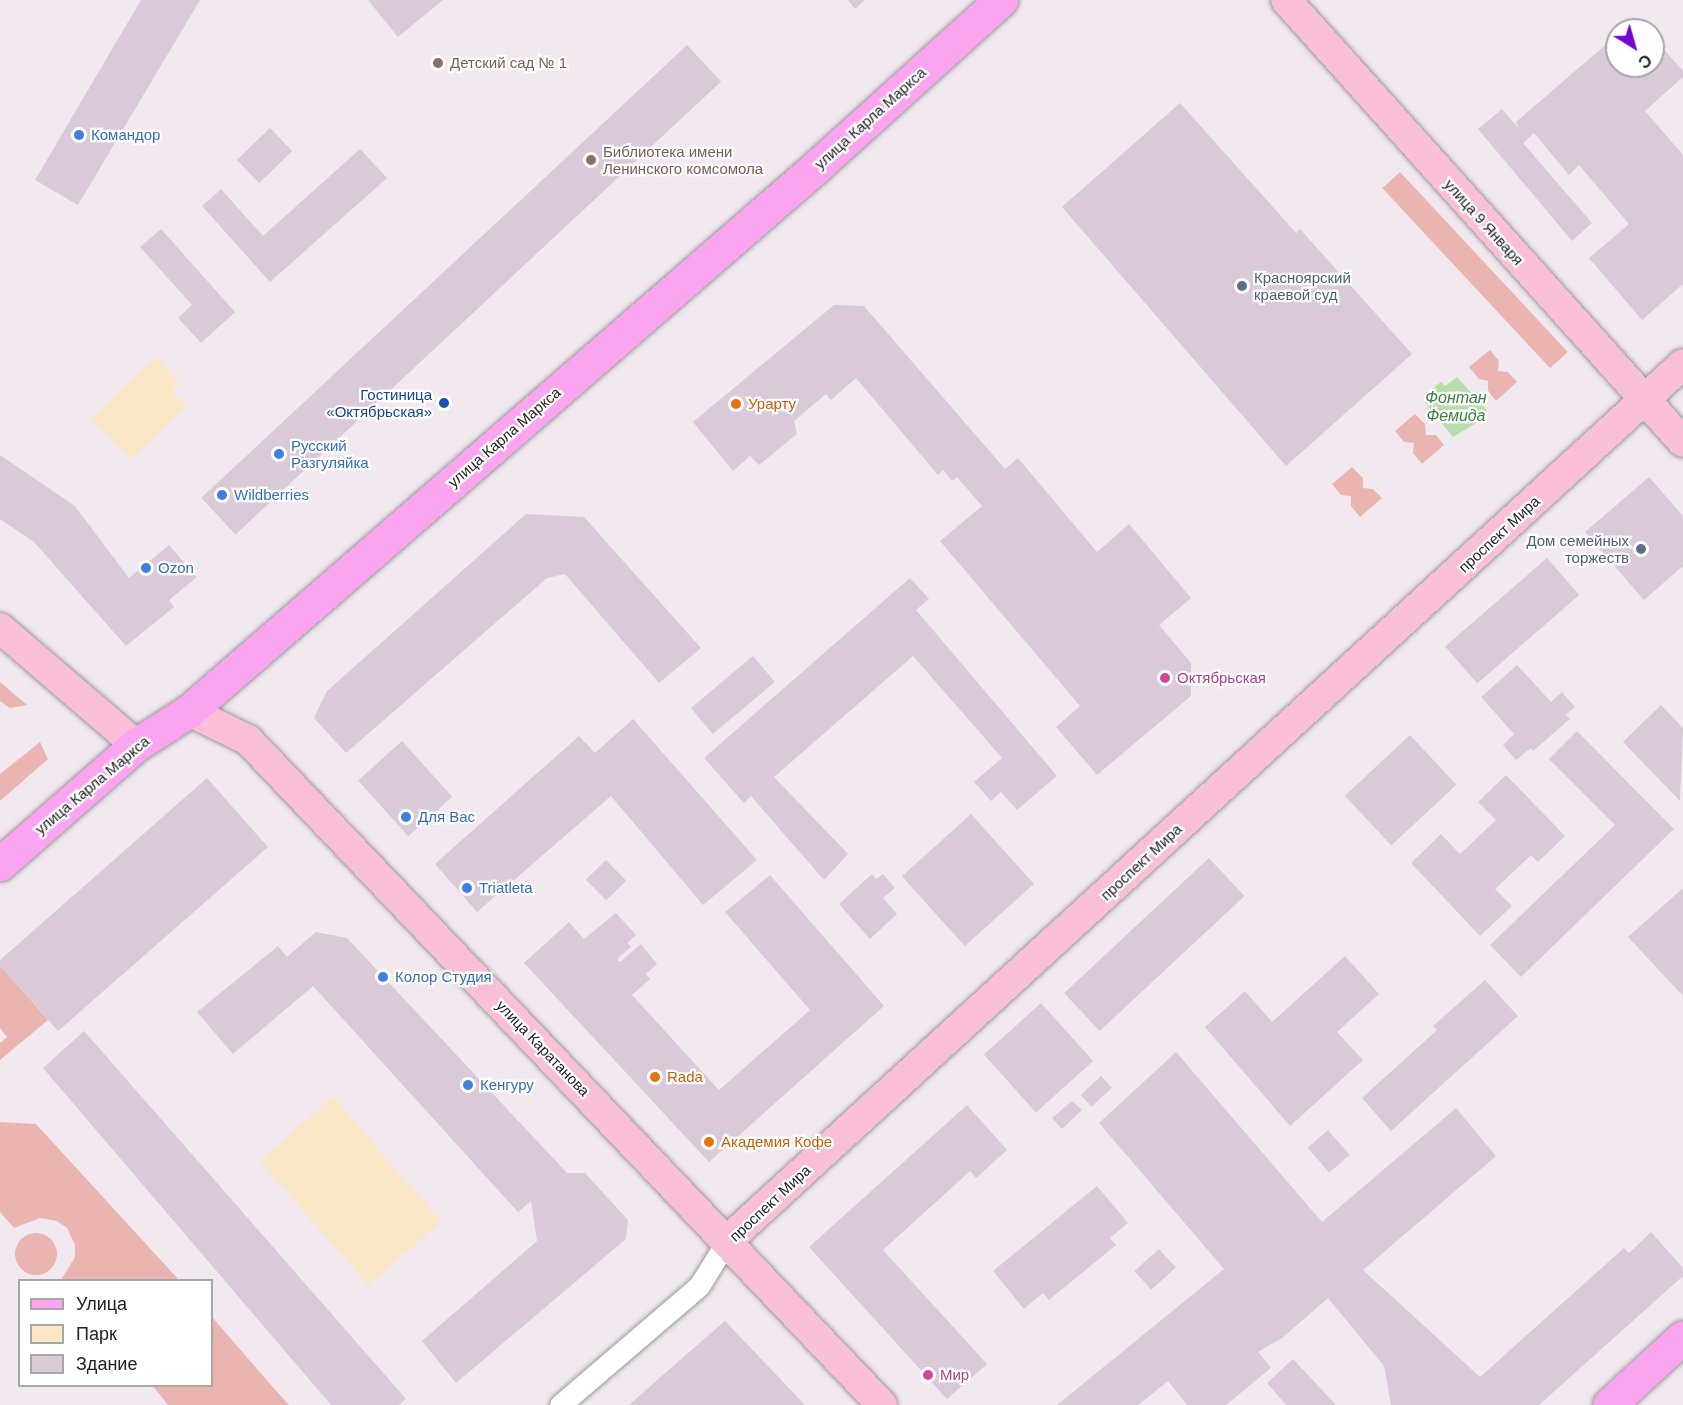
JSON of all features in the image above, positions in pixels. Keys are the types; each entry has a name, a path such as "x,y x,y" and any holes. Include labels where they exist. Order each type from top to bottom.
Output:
{"main road":[{"name":"улица Карла Маркса","path":"0,864 136,745 189,711 814,168 1000,0"},
{"path":"1609,1405 1683,1337"}],"street":[{"name":"улица 9 Января","path":"1286,0 1683,442"},
{"name":"проспект Мира","path":"560,1405 699,1286 727,1241 1683,364"},
{"path":"0,628 136,745"},
{"name":"улица Каратанова","path":"189,711 248,740 882,1405"}],"shaded area":[{"path":"1400,172 1568,352 1550,368 1382,188"},
{"path":"1490,350 1499,361 1498,371 1508,372 1517,382 1496,401 1488,391 1488,381 1479,379 1469,367"},
{"path":"1415,414 1425,424 1426,435 1436,435 1444,445 1422,464 1413,453 1414,443 1404,442 1395,431"},
{"path":"1352,467 1363,478 1363,488 1373,489 1382,498 1360,517 1351,506 1351,496 1341,495 1332,484"},
{"path":"0,682 27,705 10,708 0,701"},
{"path":"40,742 48,759 0,801 0,774"},
{"path":"0,965 48,1020 0,1060 0,1043 7,1037 0,1028"},
{"path":"0,1122 36,1124 178,1279 62,1279 75,1257 75,1245 67,1228 57,1221 40,1218 14,1228 0,1212"},
{"path":"36,1233 51,1239 57,1254 51,1269 36,1275 21,1269 15,1254 21,1239"},
{"path":"213,1318 289,1405 168,1405 154,1387 213,1387"}],"green space":[{"path":"156,357 179,383 172,390 187,406 130,460 91,419"},
{"path":"333,1097 441,1222 368,1285 260,1161"}],"water":[{"name":"Фонтан Фемида","path":"1457,377 1487,410 1480,416 1484,418 1453,437 1425,403 1437,393 1433,388 1441,382 1445,386"}],"building":[{"path":"141,0 200,0 78,205 35,180"},
{"path":"368,0 443,0 398,37"},
{"path":"848,0 865,0 855,9"},
{"path":"687,45 721,82 235,534 201,498"},
{"path":"1605,45 1605,78 1665,78 1665,51 1683,71 1683,77 1645,111 1683,155 1683,284 1642,320 1589,258 1629,224 1579,165 1569,175 1534,133 1523,143 1592,223 1572,241 1478,129 1502,109 1519,129 1516,122"},
{"name":"Красноярский краевой суд","path":"1180,103 1296,233 1300,229 1412,354 1286,466 1062,207"},
{"path":"270,128 292,151 259,183 237,160"},
{"path":"360,149 387,178 270,282 202,206 221,189 263,236"},
{"path":"161,229 235,312 201,343 178,318 192,305 140,247"},
{"path":"834,305 864,306 1005,469 1018,458 1097,552 1129,524 1191,598 1159,625 1191,663 1191,696 1097,775 1056,727 1080,706 940,541 982,506 957,477 952,481 943,470 938,475 856,378 831,400 826,394 794,421 797,434 759,465 750,456 733,471 693,422"},
{"path":"0,455 75,506 129,578 169,545 197,577 169,600 174,607 126,646 34,542 0,519"},
{"name":"Дом семейных торжеств","path":"1649,477 1683,516 1683,566 1644,600 1585,532"},
{"path":"526,514 584,517 701,648 659,683 565,574 547,578 346,753 314,718 327,691"},
{"path":"1547,558 1579,595 1477,684 1445,647"},
{"path":"910,578 929,599 916,610 1057,776 1017,810 1001,792 991,801 974,782 1002,758 913,656 774,777 848,854 824,880 751,796 744,803 704,758"},
{"path":"753,656 775,682 713,734 691,708"},
{"path":"1517,665 1551,702 1562,692 1575,707 1566,715 1570,719 1533,751 1531,748 1516,760 1503,745 1514,734 1481,697"},
{"path":"1661,705 1683,728 1680,801 1623,742"},
{"path":"633,719 757,860 703,905 611,796 477,912 435,864 579,736 595,753"},
{"path":"1577,731 1674,829 1521,977 1490,945 1615,825 1549,759"},
{"path":"1410,735 1456,785 1391,845 1345,796"},
{"path":"402,741 452,797 408,836 358,780"},
{"path":"1506,775 1565,836 1538,862 1531,855 1495,889 1512,906 1480,936 1411,863 1441,834 1460,854 1496,820 1478,802"},
{"path":"207,778 268,847 58,1031 0,965 0,960"},
{"path":"971,814 1034,884 965,946 902,876"},
{"path":"1209,858 1244,896 1100,1031 1064,993"},
{"path":"606,860 626,881 606,900 586,879"},
{"path":"872,874 876,879 883,874 895,888 883,898 897,914 870,939 839,904"},
{"path":"770,875 884,1006 709,1162 524,963 569,922 584,939 616,913 636,935 627,943 631,947 617,959 620,962 641,944 657,964 646,974 650,979 632,995 719,1090 810,1010 725,912"},
{"path":"1683,888 1683,996 1628,937"},
{"path":"316,932 347,938 567,1173 585,1173 628,1220 626,1239 456,1383 422,1341 537,1241 531,1201 518,1212 313,986 233,1054 197,1012 278,946 287,957"},
{"path":"1345,956 1379,994 1337,1032 1363,1060 1290,1126 1205,1027 1245,991 1272,1022"},
{"path":"1485,980 1518,1016 1391,1131 1362,1098 1437,1030 1433,1026"},
{"path":"1041,1003 1093,1061 1036,1112 984,1055"},
{"path":"84,1031 406,1399 399,1405 331,1405 43,1068"},
{"path":"1176,1052 1322,1222 1456,1108 1496,1156 1363,1270 1480,1377 1624,1248 1629,1253 1651,1232 1683,1268 1683,1276 1539,1405 1391,1405 1384,1366 1328,1298 1282,1338 1258,1352 1271,1368 1226,1405 1187,1405 1168,1381 1138,1405 1057,1405 1224,1269 1099,1123"},
{"path":"1101,1076 1112,1088 1091,1107 1081,1095"},
{"path":"1072,1101 1082,1110 1062,1129 1052,1118"},
{"path":"967,1105 1007,1150 976,1178 970,1171 883,1250 987,1364 947,1399 809,1247"},
{"path":"1328,1130 1350,1155 1329,1173 1308,1148"},
{"path":"1097,1186 1128,1223 1110,1238 1116,1245 1049,1300 1043,1293 1024,1309 993,1271"},
{"path":"1159,1249 1176,1268 1151,1290 1134,1271"},
{"path":"725,1321 805,1405 629,1405 688,1353"},
{"path":"1293,1359 1336,1405 1286,1405 1267,1383"}],"place":[{"name":"Детский сад № 1","path":"438,63"},
{"name":"Командор","path":"79,135"},
{"name":"Библиотека имени Ленинского комсомола","path":"591,160"},
{"name":"Красноярский краевой суд","path":"1242,286"},
{"name":"Гостиница «Октябрьская»","path":"444,403"},
{"name":"Урарту","path":"736,404"},
{"name":"Русский Разгуляйка","path":"279,454"},
{"name":"Wildberries","path":"222,495"},
{"name":"Дом семейных торжеств","path":"1641,549"},
{"name":"Ozon","path":"146,568"},
{"name":"Октябрьская","path":"1165,678"},
{"name":"Для Вас","path":"406,817"},
{"name":"Triatleta","path":"467,888"},
{"name":"Колор Студия","path":"383,977"},
{"name":"Rada","path":"655,1077"},
{"name":"Кенгуру","path":"468,1085"},
{"name":"Академия Кофе","path":"709,1142"},
{"name":"Мир","path":"928,1375"}]}
